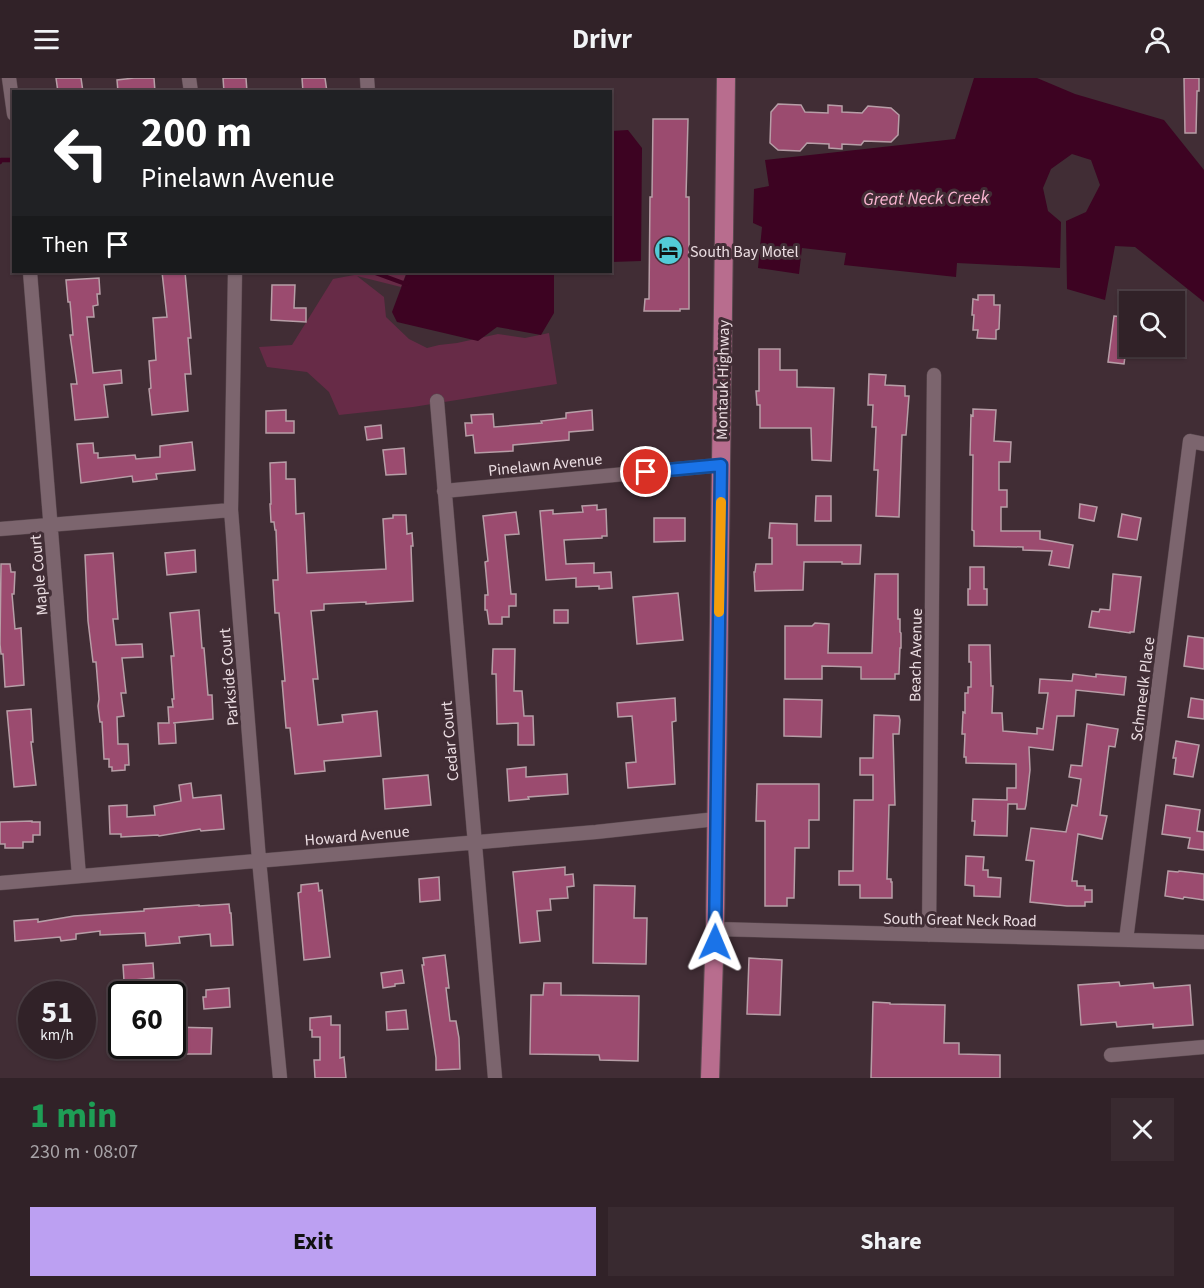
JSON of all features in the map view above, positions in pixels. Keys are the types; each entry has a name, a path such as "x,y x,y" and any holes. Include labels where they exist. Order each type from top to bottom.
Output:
{"main road":[{"name":"Montauk Highway","path":"710,1078 715,929 726,78"}],"street":[{"path":"9,78 12,100"},
{"name":"Maple Court","path":"30,273 80,876"},
{"name":"Parkside Court","path":"235,273 231,510 259,860 280,1078"},
{"name":"Beach Avenue","path":"929,935 934,375"},
{"name":"Cedar Court","path":"437,401 495,1078"},
{"name":"Schmeelk Place","path":"1126,940 1184,488 1197,443"},
{"name":"Pinelawn Avenue","path":"444,491 721,465"},
{"path":"0,530 231,510"},
{"name":"Howard Avenue","path":"0,883 596,832 716,819"},
{"name":"South Great Neck Road","path":"715,929 1204,942"},
{"path":"1111,1054 1204,1047"}],"shaded area":[{"path":"347,273 406,274 401,287 357,276 384,297 386,317 409,339 427,348 498,334 525,338 549,333 557,384 413,407 339,415 329,392 307,372 267,367 259,347 292,345 333,279 354,275"}],"water":[{"path":"974,78 1037,78 1075,94 1164,120 1204,170 1204,302 1135,247 1115,246 1105,300 1067,289 1066,221 1086,212 1100,185 1091,160 1072,154 1051,169 1043,188 1048,211 1061,222 1060,268 957,263 956,277 844,265 846,253 802,248 799,274 758,268 762,227 753,223 754,189 769,186 765,160 955,139"},
{"path":"628,130 642,148 641,261 612,262 612,131"},
{"path":"407,273 554,273 554,313 541,335 497,327 478,341 397,322 392,312"}],"building":[{"path":"56,78 81,78 83,90 58,90"},
{"path":"154,78 155,90 118,90 117,80"},
{"path":"223,78 246,78 247,90 224,90"},
{"path":"302,78 325,78 327,90 303,90"},
{"path":"1184,78 1199,78 1196,133 1185,133"},
{"path":"778,104 801,105 805,112 828,113 828,105 842,106 842,112 862,113 868,106 891,108 899,115 898,135 891,142 864,141 861,145 842,144 842,149 829,148 829,144 807,143 800,151 778,150 770,143 771,112"},
{"name":"South Bay Motel","path":"653,119 688,119 686,197 689,197 689,309 680,309 680,311 644,311 645,299 649,299"},
{"path":"162,273 185,273 191,338 188,338 191,374 185,374 188,411 152,415 149,361 156,360 153,318 167,317"},
{"path":"99,278 98,305 93,306 94,317 87,317 93,373 121,370 122,383 104,385 108,417 75,420 71,384 77,384 70,335 73,335 66,280"},
{"path":"272,285 295,285 294,308 306,308 306,322 271,320"},
{"path":"978,295 994,295 994,305 1000,305 999,329 996,330 996,339 977,338 978,330 973,330 973,299 978,300"},
{"path":"1114,316 1119,317 1119,357 1125,357 1124,364 1108,362"},
{"path":"759,349 780,349 780,370 797,370 797,387 834,388 831,461 812,460 811,428 760,428 760,405 757,405 756,391 759,391"},
{"path":"869,374 886,375 885,385 905,386 905,396 909,396 906,435 902,435 899,517 876,516 878,470 874,470 876,427 872,427 873,405 868,405"},
{"path":"973,409 996,410 994,441 1011,442 1010,462 999,462 999,490 1007,490 1007,507 1001,507 1001,531 1040,531 1040,539 1073,545 1069,568 1049,565 1052,551 1023,550 1023,547 974,546 974,531 972,530 973,455 970,455"},
{"path":"286,410 286,421 294,421 294,433 266,433 266,411"},
{"path":"592,410 593,430 569,432 569,440 513,445 513,451 475,453 473,435 466,436 465,423 472,423 471,415 493,414 494,427 542,423 541,421 566,418 566,413"},
{"path":"381,425 382,438 367,440 365,427"},
{"path":"192,442 195,470 156,474 157,479 133,482 132,476 81,483 77,444 93,443 94,453 98,453 98,458 135,455 136,459 160,457 160,446"},
{"path":"404,448 406,474 386,475 383,450"},
{"path":"286,462 286,479 295,479 296,514 304,513 307,573 386,569 383,519 393,518 393,515 406,515 407,534 412,533 413,546 411,546 413,601 324,604 324,610 311,611 318,679 313,679 318,725 343,722 342,715 377,711 381,756 324,761 325,771 295,774 290,728 286,728 282,681 285,681 279,613 275,613 273,580 278,580 276,530 274,522 271,522 270,504 270,463"},
{"path":"816,496 831,496 831,521 815,521"},
{"path":"1080,504 1097,507 1094,521 1079,518"},
{"path":"597,505 597,510 606,509 607,536 564,540 566,564 594,563 594,573 611,572 612,588 576,587 576,578 546,580 540,511 553,510 553,514 583,512 582,506"},
{"path":"516,512 519,534 505,535 511,594 516,594 516,606 509,606 509,617 502,617 502,624 489,624 487,610 485,610 485,595 488,595 485,562 488,561 483,516"},
{"path":"1122,514 1141,518 1137,540 1118,537"},
{"path":"654,518 685,518 685,541 654,542"},
{"path":"770,523 797,524 797,545 861,545 860,564 804,562 803,590 755,591 756,564 772,564"},
{"path":"195,550 196,572 167,575 165,553"},
{"path":"113,553 118,619 113,619 116,645 142,644 143,657 122,658 126,693 121,693 124,716 117,717 118,744 128,744 129,765 125,765 125,770 112,771 112,767 109,767 109,759 104,759 96,662 93,662 88,621 85,555"},
{"path":"1,564 10,564 11,572 15,572 14,594 12,594 15,629 21,628 24,685 5,687 3,654 1,654 0,644"},
{"path":"970,567 984,567 987,605 968,605"},
{"path":"875,574 898,574 898,619 900,619 901,648 899,674 895,674 895,679 861,679 861,667 822,666 822,679 785,679 785,626 829,624 828,653 872,653"},
{"path":"1113,574 1141,577 1134,632 1089,627 1092,611 1110,610"},
{"path":"678,593 683,640 637,644 633,597"},
{"path":"199,610 208,695 212,695 213,719 173,723 175,723 176,743 159,744 158,723 169,723 168,707 173,707 172,699 174,699 171,656 174,656 170,613"},
{"path":"554,610 568,610 568,623 554,623"},
{"path":"1188,636 1204,638 1204,669 1184,666"},
{"path":"969,645 990,645 992,713 1002,713 1003,731 1037,734 1037,728 1043,729 1048,693 1039,693 1040,679 1072,681 1073,674 1126,677 1124,695 1076,690 1074,716 1057,716 1053,750 1029,747 1030,770 1026,805 1025,809 1017,809 1017,804 1008,804 1007,836 974,835 973,799 1007,800 1007,788 1016,788 1016,764 966,763 965,734 962,734 965,693 968,693 968,687 971,687"},
{"path":"493,649 515,649 514,691 522,691 524,716 533,716 534,745 518,745 518,723 497,724 496,674 492,674"},
{"path":"675,698 676,721 672,722 675,784 628,788 626,763 636,762 632,716 618,717 617,703"},
{"path":"1191,698 1204,700 1204,719 1188,717"},
{"path":"784,699 822,700 821,737 784,736"},
{"path":"31,709 33,742 31,742 36,785 14,787 7,711"},
{"path":"874,715 899,716 900,720 899,734 893,734 895,805 889,805 887,879 891,879 892,882 892,898 860,898 860,885 839,885 839,871 853,871 854,800 873,800 873,775 860,775 860,758 873,758"},
{"path":"1087,724 1118,729 1115,747 1109,746 1100,815 1107,816 1102,839 1078,834 1072,881 1077,881 1077,886 1085,886 1085,890 1092,890 1092,902 1085,902 1085,906 1067,906 1030,902 1034,861 1026,860 1031,828 1066,832 1072,805 1077,806 1081,779 1069,777 1071,765 1082,766"},
{"path":"1176,741 1199,745 1193,777 1174,774 1176,758 1173,758"},
{"path":"526,767 526,777 567,774 568,794 509,801 507,769"},
{"path":"428,775 431,805 385,809 383,779"},
{"path":"191,783 193,798 221,795 224,829 201,831 200,829 159,836 121,837 121,834 110,834 109,806 127,805 127,817 155,815 154,806 181,801 179,785"},
{"path":"757,784 819,784 819,820 809,820 809,848 795,848 794,898 787,898 787,906 765,906 765,821 756,821"},
{"path":"1166,805 1200,810 1197,831 1204,832 1204,850 1188,848 1190,838 1162,834"},
{"path":"0,822 40,822 40,835 33,835 33,842 23,842 23,848 5,848 5,844 0,844"},
{"path":"966,856 984,857 983,870 988,870 988,877 1001,878 1000,897 974,896 974,886 965,885"},
{"path":"565,867 565,875 573,874 574,886 567,887 568,898 550,899 551,910 537,911 540,941 520,943 513,872"},
{"path":"1168,871 1204,874 1204,900 1165,896"},
{"path":"439,877 440,900 420,902 419,879"},
{"path":"318,883 319,891 322,890 330,957 304,960 298,893 301,892 301,885"},
{"path":"594,885 635,886 634,918 647,918 646,964 593,963"},
{"path":"229,904 233,945 211,946 210,934 179,937 180,943 146,946 145,933 100,935 100,931 76,934 76,939 61,941 60,937 15,941 14,921 38,919 38,922 74,916 144,911 144,909"},
{"path":"445,955 450,1021 456,1021 460,1069 436,1070 422,965 424,965 423,958"},
{"path":"749,958 782,960 780,1015 747,1014"},
{"path":"153,963 154,978 124,981 123,965"},
{"path":"402,970 404,983 383,988 381,973"},
{"path":"1119,982 1120,986 1153,983 1154,988 1190,985 1193,1025 1153,1028 1153,1024 1117,1027 1116,1022 1081,1025 1078,985"},
{"path":"544,983 561,983 561,995 639,996 638,1061 600,1060 599,1055 530,1054 531,995 543,995"},
{"path":"229,988 230,1007 204,1009 203,997 206,997 206,990"},
{"path":"873,1002 945,1005 944,1043 959,1043 959,1054 1000,1055 1000,1078 871,1078"},
{"path":"406,1010 408,1029 387,1030 386,1012"},
{"path":"331,1016 331,1025 340,1025 340,1058 344,1057 346,1078 315,1078 314,1060 320,1060 320,1037 312,1037 310,1018"},
{"path":"186,1027 212,1028 211,1054 186,1054"}],"waterway":[{"name":"Great Neck Creek","path":"0,162 1,160 12,160"},
{"name":"Great Neck Creek","path":"376,273 407,283"}],"slow traffic":[{"path":"719,612 721,502"}],"place":[{"name":"South Bay Motel","path":"669,251"}],"route":[{"path":"646,472 721,465 715,942"}]}
